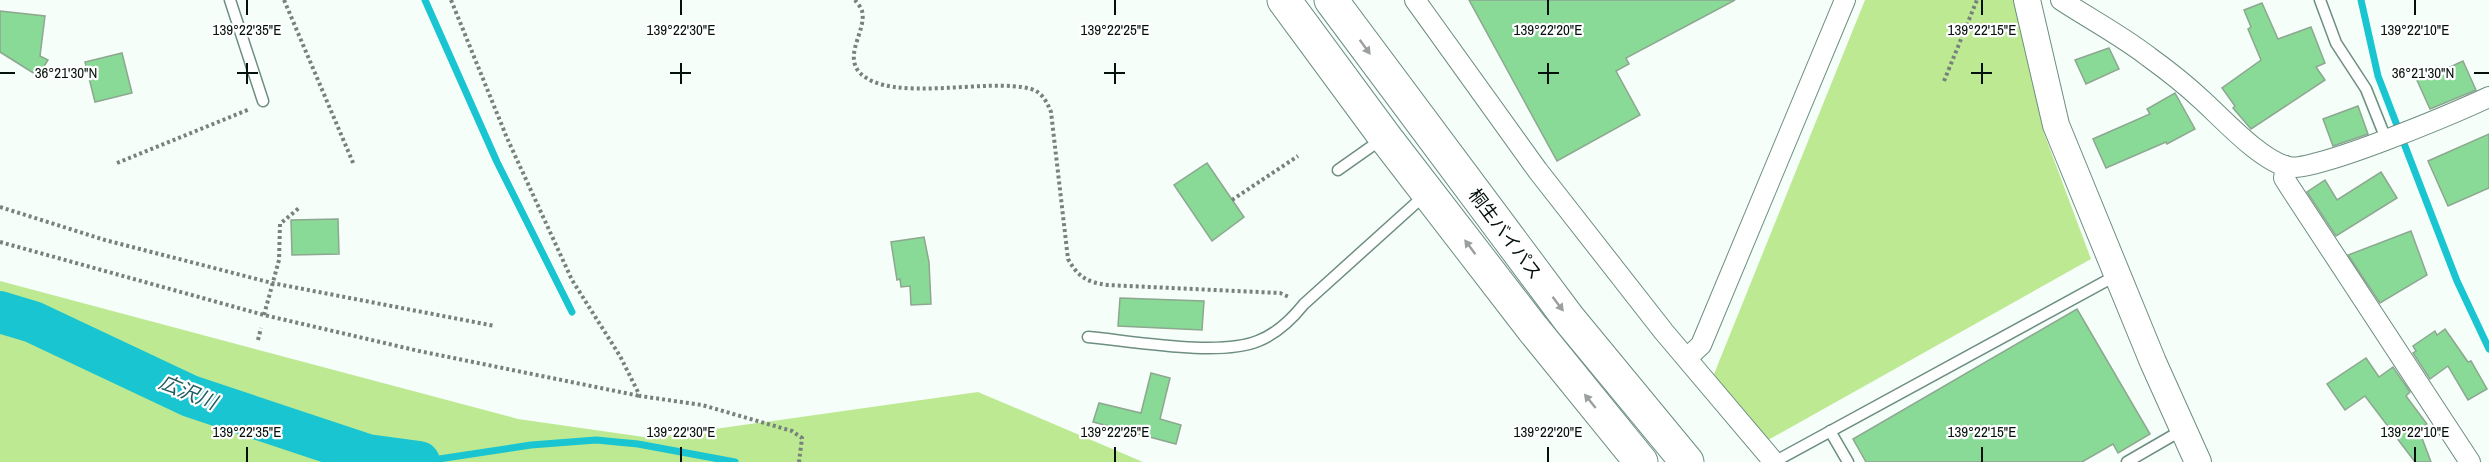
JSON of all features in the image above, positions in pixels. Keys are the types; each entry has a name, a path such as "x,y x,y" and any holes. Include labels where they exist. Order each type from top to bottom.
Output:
{"highway":[{"name":"桐生バイパス","path":"1284,0 1385,137 1533,329 1641,462"},
{"name":"桐生バイパス","path":"1331,0 1569,319 1687,462"}],"street":[{"path":"1415,0 1538,171 1687,358 1774,462"},
{"path":"1687,358 1701,345 1845,0"},
{"path":"2027,0 2056,125 2153,362 2198,462"},
{"path":"2061,0 2148,56 2201,99 2232,129 2265,155 2286,166 2307,165 2397,135 2454,114 2489,97"},
{"path":"2286,166 2284,178 2470,462"}],"lane":[{"path":"230,0 263,101"},
{"path":"2320,0 2336,42 2397,135"},
{"path":"1338,170 1385,137"},
{"path":"1088,337 1207,348 1231,348 1258,341 1291,320 1304,304 1428,192"},
{"path":"1774,462 2117,275"},
{"path":"2127,462 2184,429"},
{"path":"1830,431 1848,462"}],"path":[{"path":"285,0 354,165"},
{"path":"451,0 507,138 572,280 620,356 640,396"},
{"path":"855,0 862,10 863,21 855,45 855,64 868,78 908,89 984,85 1032,89 1045,98 1051,112 1068,259 1074,271 1082,278 1090,283 1107,285 1280,293 1304,304"},
{"path":"1944,81 1977,0"},
{"path":"117,163 249,110 263,101"},
{"path":"1232,200 1298,156"},
{"path":"0,207 105,240 272,283 495,326"},
{"path":"264,315 279,260 280,224 299,208"},
{"path":"0,242 264,315 419,351 640,396 702,405 792,431 802,438 799,462"},
{"path":"258,340 261,328"}],"green space":[{"path":"1865,0 2018,0 2044,133 2091,259 1768,440 1712,379"},
{"path":"0,281 518,419 651,438 978,392 1143,462 0,462"}],"building":[{"path":"1469,0 1735,0 1626,58 1629,64 1616,71 1640,115 1557,161"},
{"path":"2262,3 2278,39 2311,27 2325,63 2316,67 2325,80 2251,129 2233,108 2235,106 2222,88 2261,60 2248,29 2251,27 2244,10"},
{"path":"0,11 45,16 40,56 48,60 38,76 0,52"},
{"path":"2109,48 2119,69 2086,84 2075,60"},
{"path":"122,53 132,93 95,102 85,62"},
{"path":"2463,61 2476,90 2430,109 2415,76 2433,69 2435,74"},
{"path":"2175,93 2195,129 2167,144 2166,142 2106,168 2093,139 2150,114 2147,109"},
{"path":"2358,106 2368,134 2333,146 2323,119"},
{"path":"2489,134 2489,188 2448,206 2428,161"},
{"path":"1207,163 1244,217 1212,241 1174,185"},
{"path":"2381,172 2397,198 2336,236 2307,192 2325,180 2337,200"},
{"path":"338,219 339,254 292,255 291,220"},
{"path":"2411,231 2427,275 2380,303 2348,255"},
{"path":"924,237 929,262 931,304 911,305 910,286 901,287 900,279 897,280 891,242"},
{"path":"1120,298 1204,301 1202,330 1118,326"},
{"path":"2077,309 2150,434 2118,453 2113,444 2082,462 1866,462 1853,439"},
{"path":"2445,329 2468,362 2471,361 2487,389 2468,400 2448,366 2430,379 2413,353 2416,351 2413,346 2435,331 2437,335"},
{"path":"2366,358 2379,377 2393,367 2410,392 2406,396 2427,424 2419,430 2431,462 2415,462 2365,396 2345,410 2327,384"},
{"path":"1151,373 1170,378 1160,419 1181,425 1176,444 1093,422 1099,403 1141,413"}],"waterway":[{"path":"425,0 497,162 572,312"},
{"path":"2361,0 2378,76 2457,281 2489,349"},
{"name":"広沢川","path":"0,312 33,322 190,396 367,455 419,462"},
{"path":"419,462 531,445 596,440 638,444 735,462"}]}
